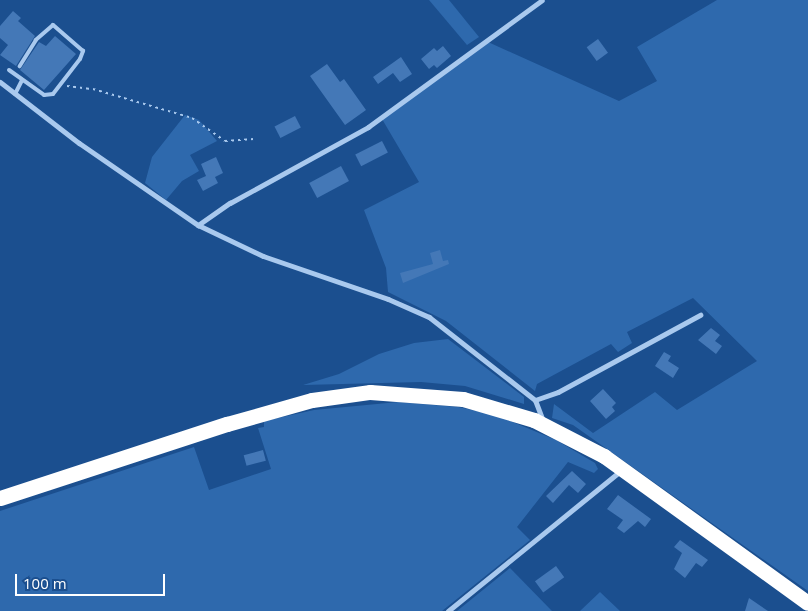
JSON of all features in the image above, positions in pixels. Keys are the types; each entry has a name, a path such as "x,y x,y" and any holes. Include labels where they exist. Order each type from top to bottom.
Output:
{"highway":[{"path":"0,498 227,424 312,400 370,392 417,393 504,409 544,424 623,469 808,604"}],"street":[{"path":"198,226 230,203 368,127 542,0"},
{"path":"0,82 140,187 198,226 263,256 380,296 429,316 535,400 544,424"},
{"path":"535,400 558,392 700,315"},
{"path":"448,611 623,469"}],"lane":[{"path":"9,70 44,95 53,94 83,51 54,25 36,40 20,66"},
{"path":"15,94 22,80"}],"path":[{"path":"62,82 67,86 93,89 192,118 225,141 254,139"}],"shaded area":[{"path":"429,0 449,0 479,37 467,45"},
{"path":"717,0 808,0 808,591 573,425 552,418 554,404 593,433 655,392 677,410 757,361 693,298 627,332 632,343 618,352 611,344 537,384 535,391 446,321 388,292 386,268 364,210 419,182 382,119 488,42 619,101 657,81 637,47"},
{"path":"185,115 199,120 217,141 190,155 199,171 182,181 166,200 145,183 152,157"},
{"path":"448,339 524,397 524,404 465,386 421,382 303,385 339,374 379,354 414,343"},
{"path":"398,402 458,407 496,415 556,440 595,463 598,469 594,473 568,462 517,527 530,540 442,611 0,611 0,511 194,447 209,490 271,469 258,428 264,427 264,421 314,410"},
{"path":"510,568 552,611 457,611"},
{"path":"600,592 620,611 580,611"}],"building":[{"path":"13,11 21,18 18,21 35,36 16,66 0,55 8,45 0,38 0,26"},
{"path":"55,36 76,54 44,90 20,70 39,42 46,46"},
{"path":"598,39 608,53 597,61 587,47"},
{"path":"443,46 451,56 437,68 434,65 429,69 421,59 434,48 437,51"},
{"path":"401,57 412,74 400,82 393,73 378,84 373,77"},
{"path":"327,64 340,82 344,79 366,110 345,125 310,76"},
{"path":"295,116 301,128 280,138 275,126"},
{"path":"382,141 388,153 361,166 355,155"},
{"path":"216,157 223,173 215,177 218,183 203,191 197,180 206,176 201,164"},
{"path":"341,166 349,181 317,198 309,183"},
{"path":"440,250 443,261 448,260 449,264 403,283 400,273 433,264 430,253"},
{"path":"711,328 720,335 715,341 722,346 716,354 698,340"},
{"path":"664,352 671,356 668,361 679,368 673,378 655,366"},
{"path":"603,389 616,403 612,407 615,411 606,419 590,401"},
{"path":"263,450 266,461 247,466 244,455"},
{"path":"572,471 586,484 578,493 569,485 553,503 546,496"},
{"path":"618,495 651,519 645,527 638,521 624,533 617,528 623,520 607,509"},
{"path":"680,540 708,560 702,567 696,563 685,578 674,569 682,553 674,547"},
{"path":"556,566 564,577 543,593 535,581"},
{"path":"749,598 768,611 745,611"}]}
